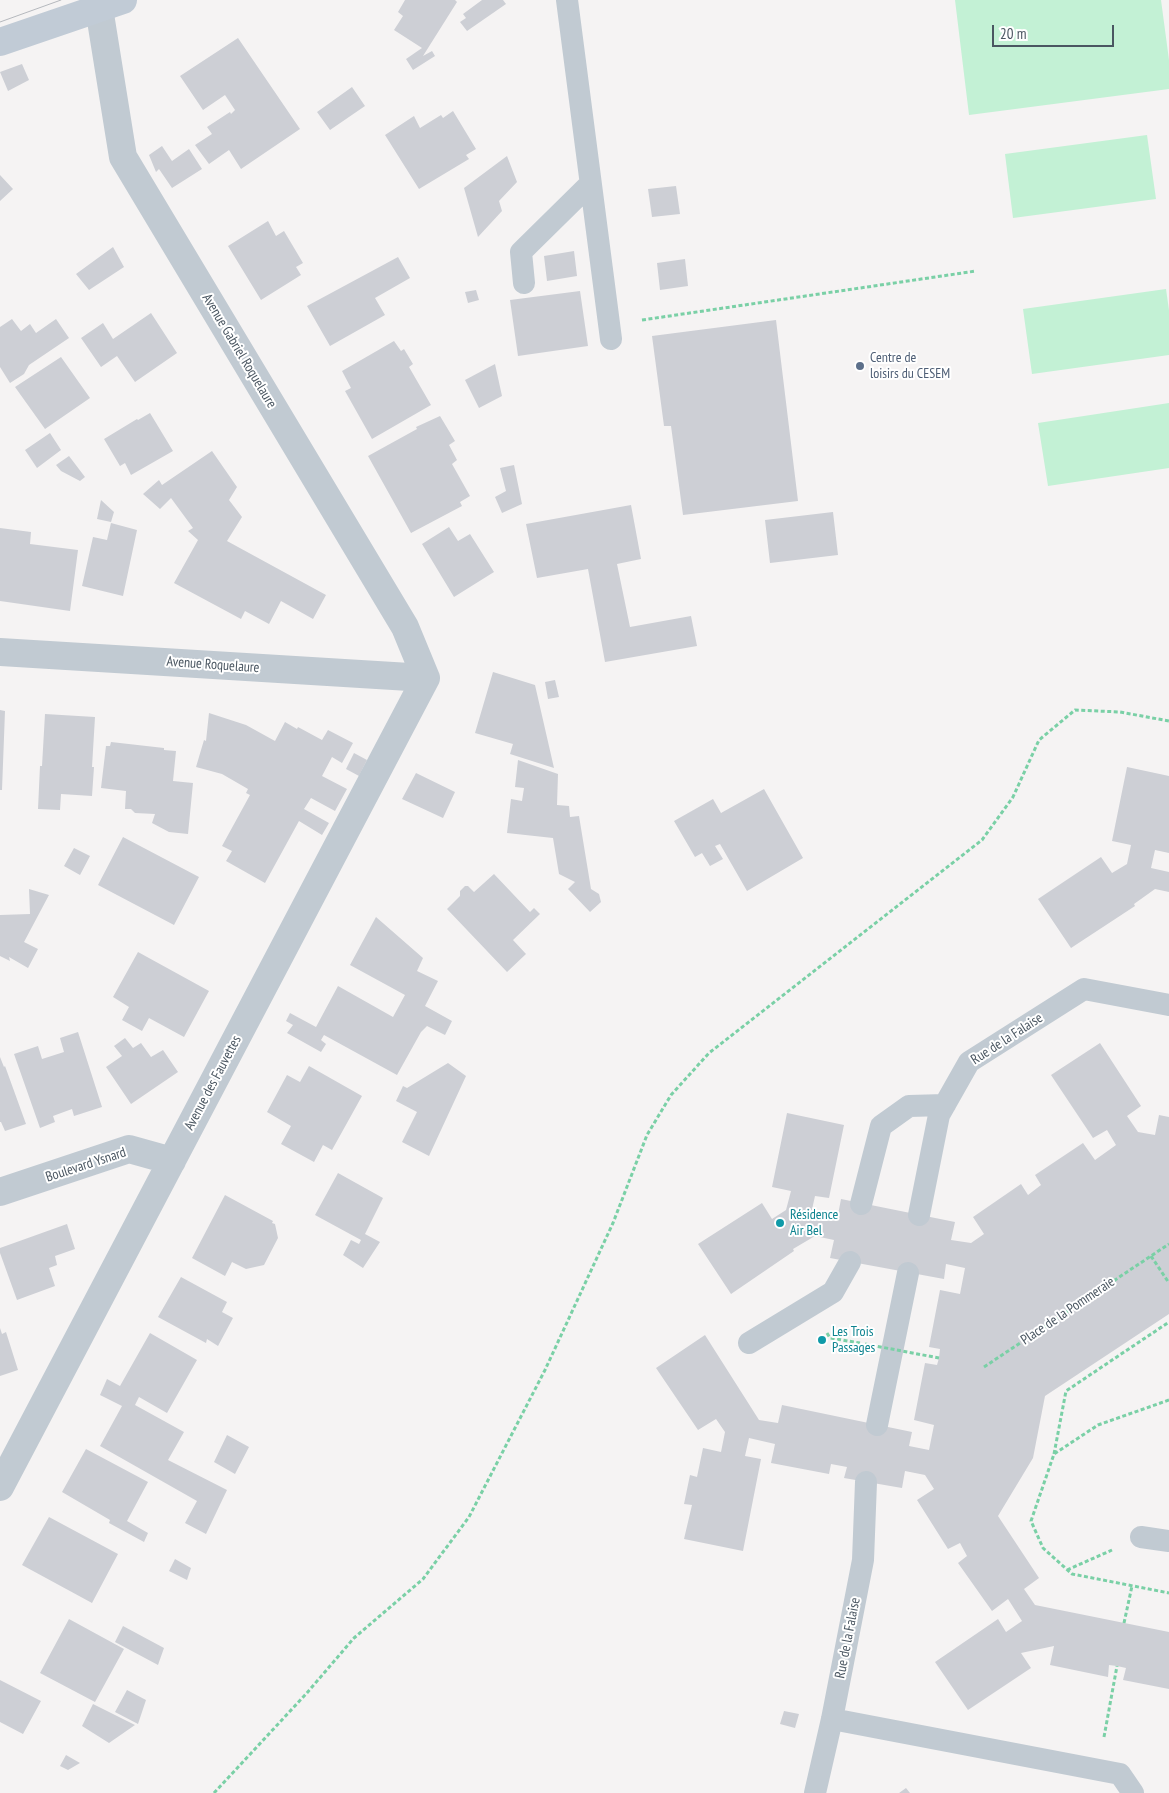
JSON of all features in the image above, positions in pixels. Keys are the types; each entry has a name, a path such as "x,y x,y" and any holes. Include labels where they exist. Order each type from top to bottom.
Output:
{"street":[{"path":"0,42 111,4"},
{"name":"Avenue Gabriel Roquelaure","path":"111,4 123,157 405,628 426,678"},
{"name":"Avenue Roquelaure","path":"0,652 426,678"},
{"name":"Avenue des Fauvettes","path":"0,1487 426,678"},
{"name":"Boulevard Ysnard","path":"0,1192 129,1149 172,1161"}],"lane":[{"path":"567,0 610,332"},
{"path":"524,283 521,252 590,184"},
{"name":"Rue de la Falaise","path":"919,1215 939,1115 969,1062 1084,989 1169,1005"},
{"path":"861,1204 881,1126 909,1106 945,1105"},
{"path":"749,1342 833,1292 850,1262"},
{"path":"878,1425 908,1273"},
{"name":"Rue de la Falaise","path":"815,1793 832,1719 863,1560 866,1482"},
{"path":"1141,1537 1169,1541"},
{"path":"832,1719 1120,1774 1133,1793"}],"path":[{"path":"610,332 976,271"},
{"path":"214,1793 306,1694 354,1638 423,1579 469,1517 545,1370 613,1223 647,1135 677,1088 709,1053 982,840 1013,797 1039,740 1075,710 1120,712 1169,721"},
{"name":"Place de la Pommeraie","path":"984,1367 1169,1244"},
{"path":"1151,1256 1169,1283"},
{"path":"1169,1322 1066,1391 1054,1454 1031,1521 1043,1548 1072,1574 1169,1593"},
{"path":"830,1338 939,1358"},
{"path":"1054,1454 1098,1424 1169,1400"},
{"path":"1067,1570 1141,1537"},
{"path":"1124,1623 1132,1586"},
{"path":"1108,1714 1117,1666"}],"green space":[{"path":"955,0 1161,0 1169,60 1169,89 969,115"},
{"path":"1147,135 1156,199 1013,218 1005,154"},
{"path":"1166,289 1169,310 1169,355 1032,374 1023,309"},
{"path":"1169,403 1169,468 1048,486 1038,423"}],"building":[{"path":"405,0 455,0 457,2 423,56 432,51 435,56 413,70 406,59 422,48 394,30 403,16 398,12"},
{"path":"482,0 503,0 506,4 467,31 460,22 466,18 463,14"},
{"path":"238,38 300,129 241,169 229,150 209,164 195,145 212,134 207,127 235,110 225,95 203,110 180,76"},
{"path":"22,64 29,80 8,91 0,72"},
{"path":"352,87 365,106 330,130 317,112"},
{"path":"453,111 476,149 466,155 469,159 419,189 385,135 414,116 420,128 441,115 443,118"},
{"path":"162,146 172,161 189,149 202,169 172,188 159,169 156,172 149,155"},
{"path":"507,156 517,182 499,201 502,211 478,237 464,188"},
{"path":"0,175 13,189 0,201"},
{"path":"676,186 680,214 652,217 648,189"},
{"path":"268,221 276,236 284,231 303,263 296,267 301,275 261,300 228,246"},
{"path":"113,247 124,267 89,290 76,274"},
{"path":"574,251 577,276 547,281 544,256"},
{"path":"398,257 410,278 375,298 385,315 330,346 307,306"},
{"path":"685,259 688,286 660,290 657,263"},
{"path":"476,290 479,300 468,303 465,292"},
{"path":"580,291 588,346 518,356 510,300"},
{"path":"151,313 177,353 135,382 117,356 101,367 81,338 103,323 113,339"},
{"path":"12,319 21,331 30,324 36,333 56,319 69,338 29,365 24,374 10,383 0,367 0,327"},
{"path":"776,320 798,501 683,515 671,426 664,426 652,336"},
{"path":"394,341 401,351 404,349 413,364 409,367 431,405 372,439 345,391 351,388 342,371"},
{"path":"61,357 90,398 45,429 15,387"},
{"path":"495,364 502,396 479,408 465,380"},
{"path":"150,413 173,451 131,475 125,463 120,466 104,439"},
{"path":"440,416 455,441 449,445 457,460 452,464 470,496 460,502 462,506 411,533 368,456 417,429 416,427"},
{"path":"50,433 61,450 37,468 25,450"},
{"path":"212,451 237,487 229,500 242,517 227,541 326,595 313,619 281,601 269,624 245,611 241,619 174,583 198,540 188,531 193,528 171,498 160,509 143,494 159,480 162,485"},
{"path":"69,456 85,477 80,481 61,471 56,465"},
{"path":"514,465 522,504 502,513 495,497 506,491 500,468"},
{"path":"101,500 114,512 111,522 97,519"},
{"path":"631,505 641,559 617,564 630,627 691,616 697,646 605,662 588,569 537,578 526,524"},
{"path":"833,512 838,555 770,563 765,520"},
{"path":"111,523 137,530 123,596 82,586 93,537 107,540"},
{"path":"449,527 458,541 470,534 494,572 454,597 422,544"},
{"path":"0,528 31,532 30,544 78,550 70,611 0,601"},
{"path":"493,672 535,685 554,768 510,754 513,744 475,733"},
{"path":"555,680 559,697 548,699 545,682"},
{"path":"0,710 5,711 2,790 0,790"},
{"path":"209,713 246,725 275,741 285,722 322,740 328,730 353,743 342,763 332,757 322,776 347,789 335,811 311,798 304,809 329,823 322,835 299,821 265,883 226,861 232,851 222,846 250,795 246,793 248,789 222,774 196,767 204,740 206,741"},
{"path":"45,714 95,717 92,796 61,794 60,810 38,809"},
{"path":"111,742 176,751 173,781 193,783 188,834 169,832 152,823 155,814 135,813 131,809 125,809 126,791 101,788 106,746 110,746"},
{"path":"354,753 367,760 359,776 346,769"},
{"path":"518,760 558,774 557,805 569,806 570,817 579,816 591,889 599,894 601,902 590,912 568,889 575,882 559,874 553,838 507,833 511,799 522,801 524,788 515,787"},
{"path":"1127,767 1169,776 1169,853 1155,850 1151,868 1169,872 1169,892 1155,889 1134,904 1135,906 1071,948 1038,899 1101,857 1112,873 1127,864 1131,845 1112,841"},
{"path":"416,773 455,792 443,818 402,799"},
{"path":"764,789 803,858 747,891 720,844 715,846 723,859 710,866 702,853 695,857 674,821 713,799 721,813"},
{"path":"123,837 199,877 174,925 98,885"},
{"path":"74,848 90,856 80,875 64,866"},
{"path":"494,874 530,912 534,908 540,914 513,940 526,954 507,972 447,909 460,896 460,891 465,886 468,886 474,892"},
{"path":"29,889 49,895 24,942 38,949 28,968 9,957 10,961 0,956 0,915 30,914"},
{"path":"376,917 423,958 417,971 438,981 425,1006 452,1021 445,1035 427,1026 421,1032 397,1075 324,1035 321,1040 326,1044 321,1052 287,1033 293,1025 286,1021 290,1013 316,1027 338,986 393,1017 405,995 350,965"},
{"path":"138,952 209,991 184,1037 149,1018 142,1031 122,1020 129,1007 113,997"},
{"path":"78,1032 102,1107 74,1116 72,1109 53,1116 55,1122 40,1128 14,1054 38,1046 42,1059 64,1052 60,1038"},
{"path":"125,1038 133,1048 141,1043 151,1057 163,1050 178,1072 131,1104 106,1067 122,1056 114,1046"},
{"path":"1100,1043 1141,1106 1127,1116 1138,1132 1155,1135 1159,1115 1169,1117 1169,1314 1045,1396 1033,1458 998,1516 1039,1578 1024,1589 1035,1605 1169,1632 1169,1689 1123,1680 1126,1668 1117,1666 1109,1665 1108,1677 1050,1665 1054,1646 1021,1653 1031,1668 968,1710 935,1662 998,1619 1006,1632 1022,1621 1008,1599 992,1611 958,1563 967,1556 960,1543 948,1549 917,1500 934,1489 925,1475 905,1471 902,1488 844,1478 847,1467 831,1464 829,1474 771,1463 775,1444 749,1438 745,1456 761,1459 743,1551 684,1539 692,1505 684,1504 690,1475 697,1477 703,1448 721,1452 725,1432 716,1419 698,1430 656,1368 705,1335 759,1420 778,1423 782,1405 912,1432 909,1446 929,1450 934,1425 914,1420 925,1363 937,1365 939,1358 940,1349 929,1347 940,1290 960,1294 965,1268 946,1264 944,1279 830,1258 834,1240 815,1236 793,1249 794,1251 731,1294 698,1244 762,1203 772,1219 786,1210 791,1191 772,1187 787,1113 844,1125 829,1198 815,1196 811,1214 837,1220 841,1199 955,1222 951,1240 971,1243 984,1234 973,1217 1021,1184 1028,1195 1041,1185 1035,1175 1083,1143 1095,1160 1116,1145 1107,1130 1093,1138 1051,1075"},
{"path":"0,1057 26,1124 5,1131 0,1122"},
{"path":"448,1063 466,1076 429,1156 402,1142 417,1112 396,1101 403,1086 407,1088"},
{"path":"309,1066 362,1096 332,1150 323,1145 314,1162 281,1144 291,1126 267,1112 287,1075 300,1082"},
{"path":"338,1173 383,1198 365,1234 380,1242 363,1268 343,1255 351,1240 359,1244 361,1240 315,1215"},
{"path":"225,1195 273,1221 272,1223 275,1224 278,1238 264,1265 246,1269 232,1262 225,1276 192,1258"},
{"path":"67,1224 75,1249 55,1256 57,1265 49,1268 55,1286 17,1300 0,1253 0,1248"},
{"path":"181,1277 227,1302 222,1312 233,1318 218,1346 207,1339 206,1343 158,1317"},
{"path":"0,1328 2,1334 6,1332 18,1370 0,1376"},
{"path":"150,1333 197,1360 167,1413 139,1397 135,1405 184,1432 168,1460 227,1490 206,1534 185,1523 197,1501 100,1446 122,1406 100,1395 107,1379 120,1386"},
{"path":"227,1435 249,1447 235,1474 214,1462"},
{"path":"86,1449 148,1482 127,1521 148,1533 144,1542 109,1523 110,1520 62,1492"},
{"path":"49,1517 118,1554 92,1603 22,1565"},
{"path":"175,1559 191,1568 187,1580 169,1571"},
{"path":"69,1619 124,1649 95,1702 40,1673"},
{"path":"123,1626 164,1648 158,1665 115,1642"},
{"path":"0,1680 41,1701 23,1734 0,1722"},
{"path":"127,1690 146,1700 138,1724 115,1712"},
{"path":"93,1704 135,1725 109,1743 82,1726"},
{"path":"784,1711 799,1714 795,1728 780,1724"},
{"path":"66,1755 80,1763 68,1770 60,1766"},
{"path":"906,1788 910,1793 899,1793"}],"tram line":[{"path":"0,22 61,0"}],"place":[{"name":"Centre de loisirs du CESEM","path":"860,366"},
{"name":"Résidence Air Bel","path":"780,1223"},
{"name":"Les Trois Passages","path":"822,1340"}]}
